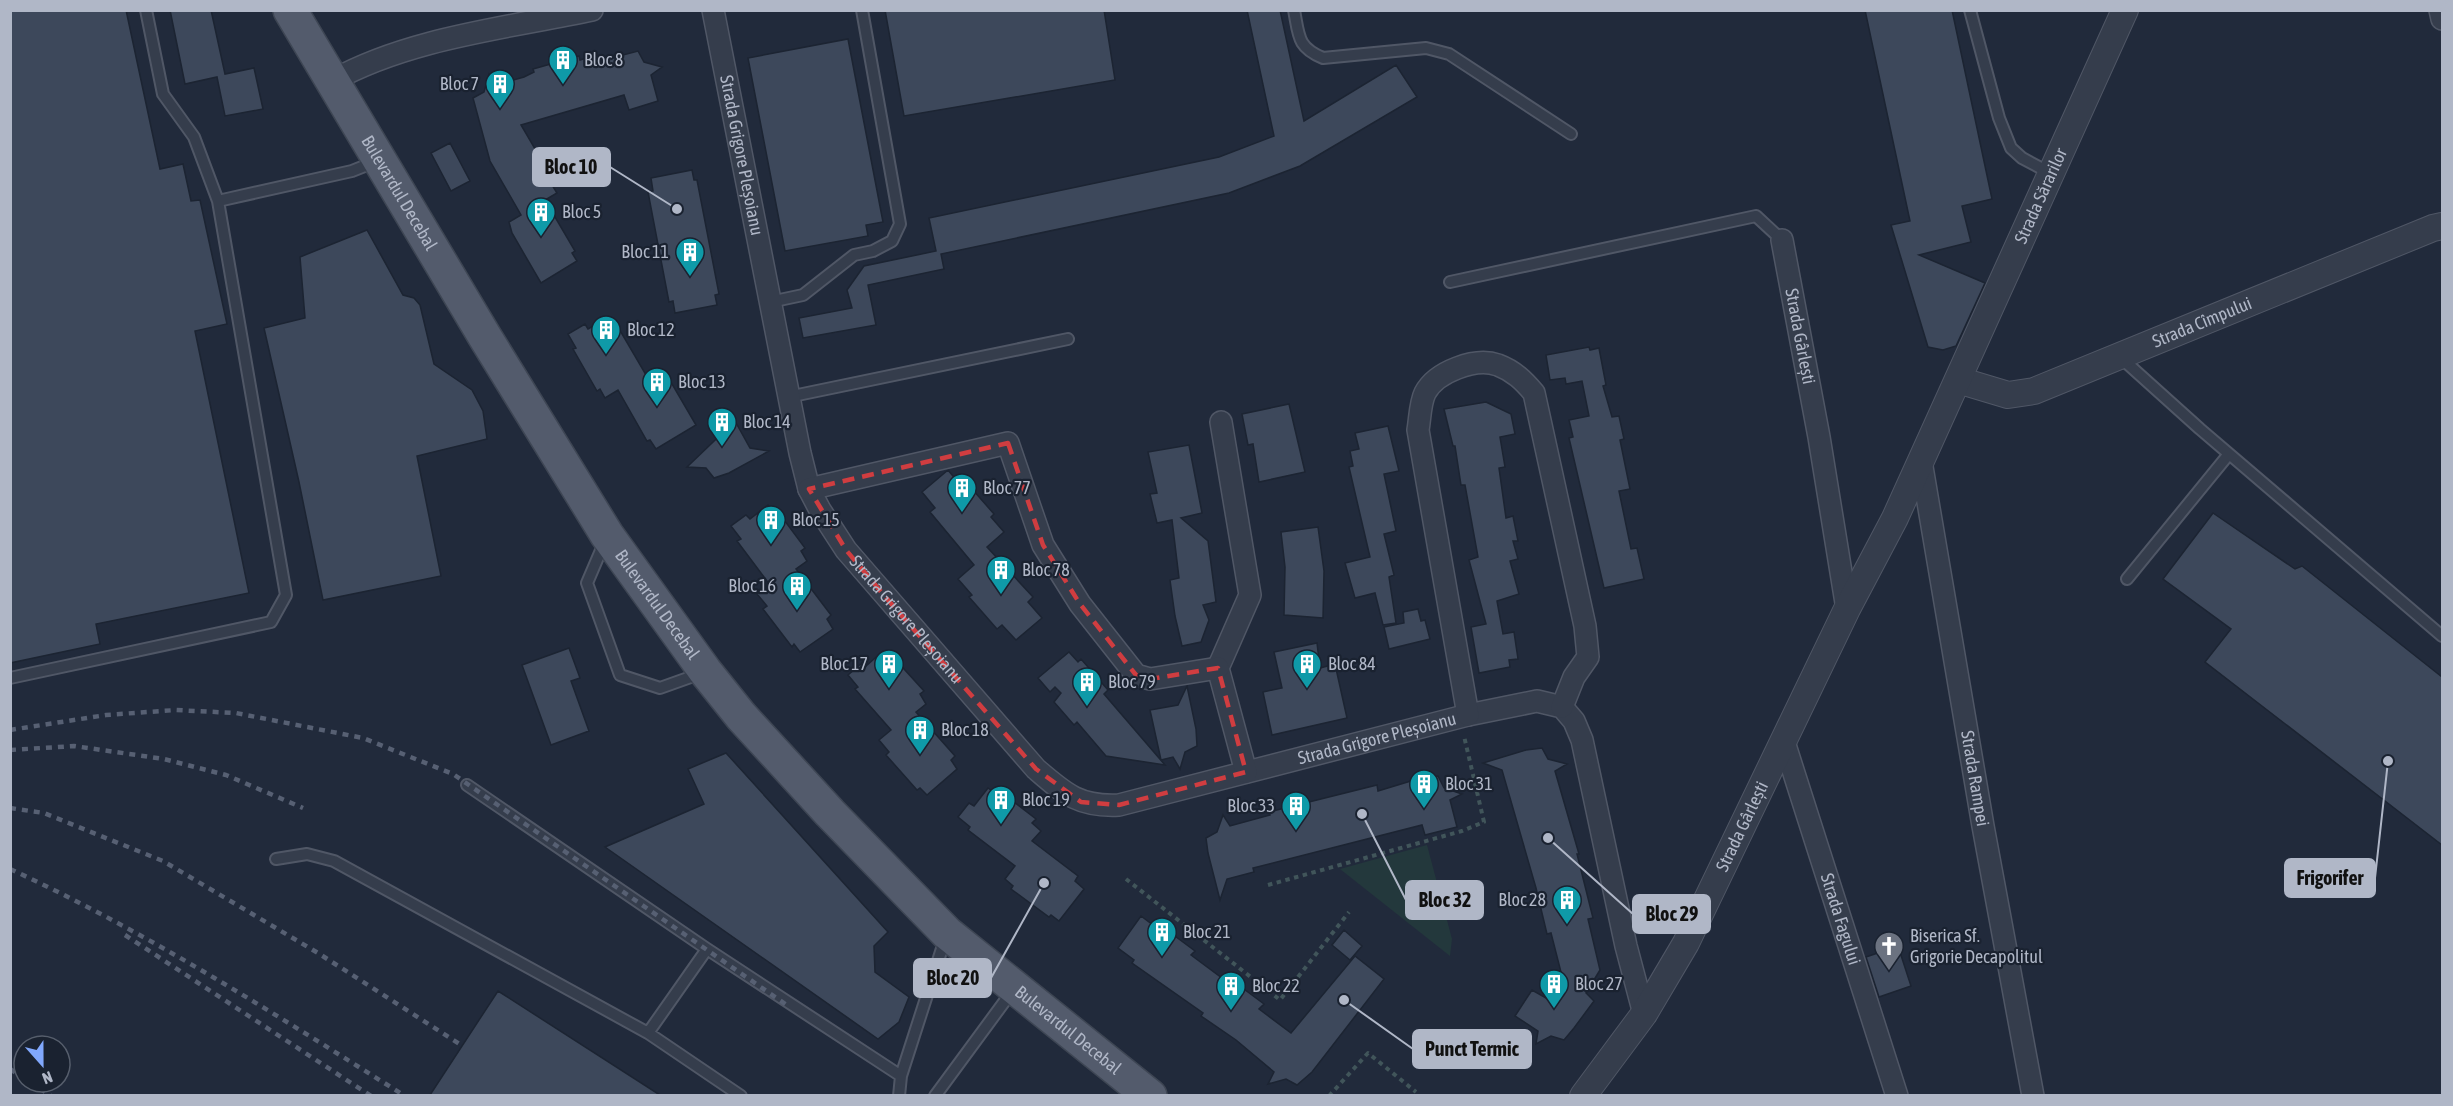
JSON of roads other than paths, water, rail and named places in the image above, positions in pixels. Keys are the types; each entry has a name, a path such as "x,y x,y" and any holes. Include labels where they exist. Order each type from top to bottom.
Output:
{"main road":[{"name":"Bulevardul Decebal","path":"290,10 484,337 607,535 705,671 741,716 830,813 947,933 1150,1095"}],"street":[{"path":"332,81 360,65 423,45 592,10"},
{"name":"Strada Grigore Pleșoianu","path":"713,10 788,397 809,489 846,550 1036,769 1065,794 1097,806 1119,805 1464,716 1537,701 1562,707 1574,677 1588,657 1585,626 1534,393 1522,378 1496,364 1469,364 1437,377 1424,395 1418,430 1464,716"},
{"name":"Strada Sărarilor","path":"1958,380 2126,10"},
{"path":"2440,10 2442,19"},
{"name":"Strada Cîmpului","path":"1958,380 2008,396 2034,391 2442,226"},
{"name":"Strada Gârlești","path":"1782,240 1817,426 1847,609"},
{"name":"Strada Gârlești","path":"1583,1095 1644,1014 1686,943 1847,609 1895,518 1958,380"},
{"path":"1221,422 1250,596 1218,668 1246,772"},
{"path":"809,489 1008,443 1042,544 1080,604 1136,675 1150,679 1218,668"},
{"name":"Strada Rampei","path":"1921,461 1983,826 2033,1095"},
{"path":"1562,707 1574,721 1582,740 1626,946 1644,1014"},
{"name":"Strada Fagului","path":"1784,742 1897,1095"}],"lane":[{"path":"10,678 271,622 286,595 218,201 194,137 163,94 146,10"},
{"path":"770,302 803,295 854,255 873,251 892,241 900,224 862,10"},
{"path":"1294,10 1299,37 1307,52 1323,58 1426,48 1449,54 1571,134"},
{"path":"1970,10 1999,118 2012,148 2022,158 2050,174"},
{"path":"218,201 352,171 380,160"},
{"path":"1450,282 1756,216 1782,240"},
{"path":"788,397 1068,339"},
{"path":"2120,356 2229,454 2442,636"},
{"path":"2127,579 2229,454"},
{"path":"607,535 587,583 620,675 660,688 705,671"},
{"path":"468,785 707,949 900,1076"},
{"path":"276,859 306,854 333,861 648,1033 741,1095"},
{"path":"899,1095 900,1076 947,933"},
{"path":"648,1033 707,949"},
{"path":"934,1095 1014,988"}],"railway":[{"path":"10,730 106,715 176,710 236,713 363,738 453,774 788,1006"},
{"path":"10,750 74,746 164,759 226,775 303,808"},
{"path":"10,808 44,813 163,861 318,953 461,1045"},
{"path":"10,869 112,920 211,976 405,1096"},
{"path":"125,935 371,1096"}],"place":[{"name":"Bloc 8","path":"563,86"},
{"name":"Bloc 7","path":"500,110"},
{"name":"Bloc 10","path":"677,209"},
{"name":"Bloc 5","path":"541,238"},
{"name":"Bloc 11","path":"690,278"},
{"name":"Bloc 12","path":"606,356"},
{"name":"Bloc 13","path":"657,408"},
{"name":"Bloc 14","path":"722,448"},
{"name":"Bloc 77","path":"962,514"},
{"name":"Bloc 15","path":"771,546"},
{"name":"Bloc 78","path":"1001,596"},
{"name":"Bloc 16","path":"797,612"},
{"name":"Bloc 17","path":"889,690"},
{"name":"Bloc 84","path":"1307,690"},
{"name":"Bloc 79","path":"1087,708"},
{"name":"Bloc 18","path":"920,756"},
{"name":"Frigorifer","path":"2388,761"},
{"name":"Bloc 31","path":"1424,810"},
{"name":"Bloc 32","path":"1362,814"},
{"name":"Bloc 19","path":"1001,826"},
{"name":"Bloc 33","path":"1296,832"},
{"name":"Bloc 29","path":"1548,838"},
{"name":"Bloc 20","path":"1044,883"},
{"name":"Bloc 28","path":"1567,926"},
{"name":"Bloc 21","path":"1162,958"},
{"name":"Biserica Sf. Grigorie Decapolitul","path":"1889,972"},
{"name":"Punct Termic","path":"1344,1000"},
{"name":"Bloc 27","path":"1554,1010"},
{"name":"Bloc 22","path":"1231,1012"}]}
